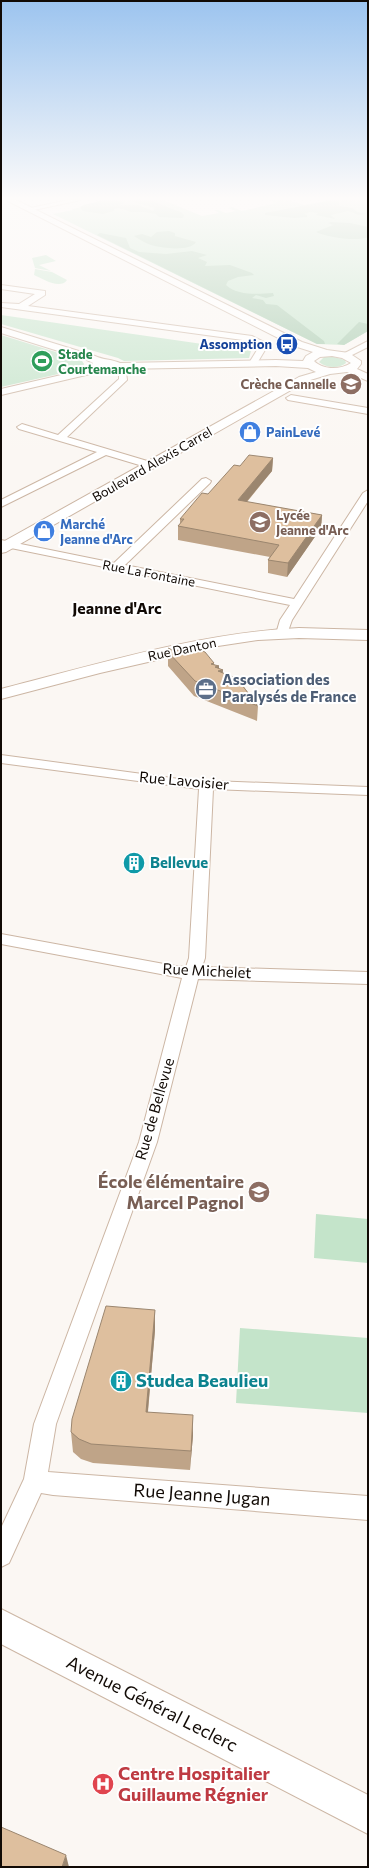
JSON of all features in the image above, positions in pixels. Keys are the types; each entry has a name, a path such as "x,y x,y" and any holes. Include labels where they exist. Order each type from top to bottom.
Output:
{"main road":[{"name":"Avenue Général Leclerc","path":"1,1626 368,1815"}],"street":[{"path":"2,287 45,295 21,307"},
{"path":"184,287 298,344 325,353 345,355 368,344"},
{"path":"1,305 157,327 168,326 256,340 261,344 260,350 253,363"},
{"path":"62,305 82,316"},
{"path":"1,330 91,358 101,366"},
{"path":"298,344 311,362 329,371 368,361"},
{"path":"117,368 311,362 325,353"},
{"path":"345,355 352,365 368,378"},
{"name":"Boulevard Alexis Carrel","path":"303,379 311,362"},
{"path":"1,392 111,363 123,374 123,380 60,438"},
{"name":"Boulevard Alexis Carrel","path":"4,545 303,379 329,371"},
{"path":"291,398 368,411"},
{"path":"22,427 150,465"},
{"path":"1,504 105,452"},
{"path":"118,566 206,481"},
{"path":"282,634 286,620 366,498"},
{"name":"Rue La Fontaine","path":"4,545 118,566 297,603"},
{"name":"Rue Danton","path":"1,694 197,645 236,638 282,634 368,635"},
{"name":"Rue Lavoisier","path":"1,759 206,785 368,791"},
{"name":"Rue de Bellevue","path":"1,1555 36,1480 45,1424 148,1142 187,986 197,958 206,785"},
{"name":"Rue Michelet","path":"1,939 175,972 368,978"},
{"name":"Rue Jeanne Jugan","path":"36,1480 53,1484 368,1508"}],"green space":[{"path":"202,287 368,287 368,331 344,345 317,344"},
{"path":"202,287 229,287 242,293 273,293 274,296 266,298 256,295 252,298 263,300 266,304 277,305 324,341 325,344 317,344"},
{"path":"1,315 251,351 249,358 124,361 1,324"},
{"path":"359,322 368,324 368,331 344,345 337,344"},
{"name":"Stade Courtemanche","path":"1,335 78,359 84,364 82,368 76,370 1,387"},
{"path":"324,357 334,357 345,360 346,363 336,367 329,367 319,362"},
{"path":"316,1214 368,1219 368,1263 314,1258"},
{"path":"240,1328 368,1338 368,1413 236,1403"}],"building":[{"path":"249,455 273,458 238,500 322,515 288,563 268,560 279,545 178,526 184,519 180,519 202,493 208,494 234,465 240,466"},
{"path":"192,647 205,652 214,663 211,664 219,666 215,667 223,670 218,671 243,681 242,685 258,706 195,681 168,652 171,651 168,648 174,651"},
{"name":"Studea Beaulieu","path":"106,1306 155,1310 146,1412 193,1415 191,1451 91,1444 79,1439 71,1432 72,1419"},
{"path":"1,1827 66,1855 62,1867 1,1867"}],"place":[{"name":"Assomption","path":"287,344"},
{"name":"Stade Courtemanche","path":"42,361"},
{"name":"Crèche Cannelle","path":"351,384"},
{"name":"PainLevé","path":"250,432"},
{"name":"Lycée Jeanne d'Arc","path":"260,522"},
{"name":"Marché Jeanne d'Arc","path":"44,531"},
{"name":"Association des Paralysés de France","path":"206,689"},
{"name":"Bellevue","path":"134,863"},
{"name":"École élémentaire Marcel Pagnol","path":"259,1192"},
{"name":"Studea Beaulieu","path":"121,1381"},
{"name":"Centre Hospitalier Guillaume Régnier","path":"103,1784"}],"district":[{"name":"Jeanne d'Arc","path":"117,608"}]}
